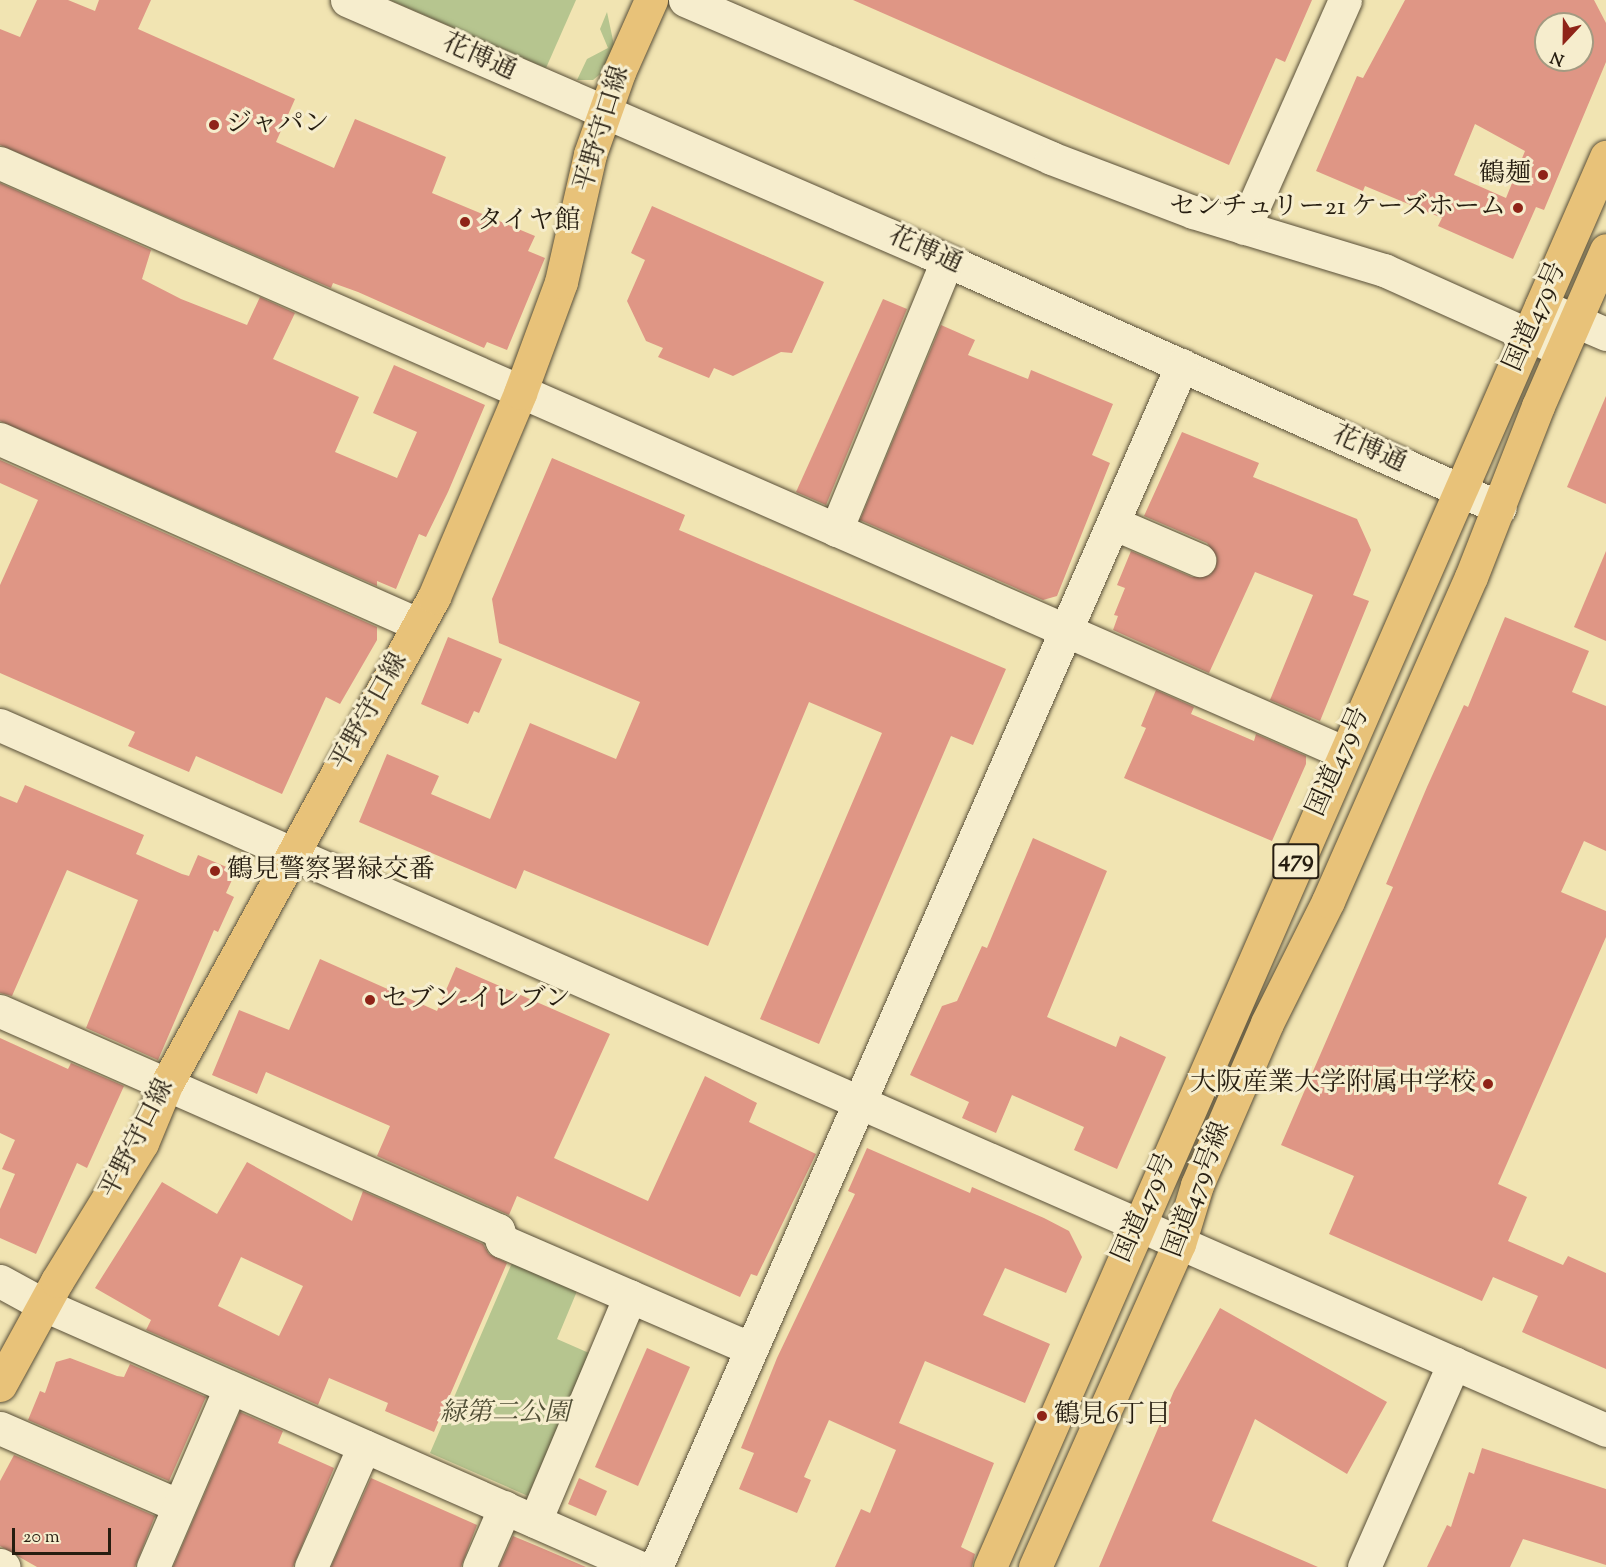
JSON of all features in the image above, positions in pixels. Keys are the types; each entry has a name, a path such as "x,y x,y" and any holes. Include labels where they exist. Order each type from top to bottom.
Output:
{"main road":[{"name":"平野守口線","path":"0,1385 44,1305 142,1143 166,1085 290,854 419,625 520,393 569,258 590,154 651,0"},
{"name":"国道479号","path":"990,1567 1343,752 1606,157"},
{"name":"国道479号","path":"1381,782 1500,508 1606,249"},
{"name":"国道479号線","path":"1035,1567 1179,1244 1197,1185 1267,1023 1328,901 1381,782"}],"street":[{"name":"花博通","path":"347,0 947,261 1500,508"},
{"path":"685,0 1051,158 1244,228 1384,270 1534,320 1569,336 1606,334"},
{"path":"1244,228 1345,0"},
{"path":"0,163 1343,752"},
{"path":"836,530 947,261"},
{"path":"656,1567 1182,365"},
{"path":"0,439 419,625"},
{"path":"1113,523 1199,560"},
{"path":"0,725 1606,1430"},
{"path":"0,1011 498,1230 501,1242 751,1349"},
{"path":"0,1281 44,1305 639,1567"},
{"path":"535,1521 630,1296"},
{"path":"1364,1567 1454,1363"},
{"path":"153,1567 230,1388"},
{"path":"0,1428 179,1506"},
{"path":"311,1567 364,1446"},
{"path":"479,1567 505,1507"}],"green space":[{"path":"390,0 576,0 546,68"},
{"path":"607,12 614,45 604,71 593,80 577,80 587,59 608,48 600,29"},
{"name":"緑第二公園","path":"515,1256 580,1284 557,1339 589,1353 528,1496 430,1453"}],"building":[{"path":"37,0 68,0 95,11 99,0 151,0 138,29 295,99 276,142 334,168 355,119 446,157 432,193 535,236 528,251 545,258 507,350 487,342 484,348 358,292 333,283 331,288 0,145 0,29 20,37"},
{"path":"853,0 1312,0 1285,62 1276,58 1229,165"},
{"path":"1405,0 1594,0 1606,23 1606,62 1544,210 1536,207 1513,259 1438,226 1442,218 1365,186 1363,191 1316,171 1357,76 1363,78","holes":["1475,124 1525,151 1506,198 1454,175"]},
{"path":"0,183 151,250 142,279 181,299 247,325 260,297 295,313 273,359 359,397 335,452 397,478 417,432 373,413 394,365 485,405 448,492 426,537 419,534 396,589 377,581 377,586 0,421"},
{"path":"652,206 824,282 792,353 781,352 733,376 714,368 709,378 658,357 663,348 646,341 627,301 645,260 631,253"},
{"path":"883,299 907,309 826,505 796,492"},
{"path":"941,325 975,340 968,355 1028,379 1031,370 1113,404 1092,455 1110,463 1057,596 1043,600 860,520"},
{"path":"1606,396 1606,504 1567,487"},
{"path":"1182,432 1259,463 1253,477 1357,519 1371,550 1353,595 1369,601 1320,721 1270,700 1313,595 1255,572 1209,673 1113,630 1118,616 1114,615 1125,588 1117,585 1131,551 1192,577 1210,575 1216,567 1217,557 1207,543 1144,516"},
{"path":"552,458 685,515 679,530 1006,669 973,745 951,736 819,1044 760,1019 882,733 809,702 708,946 524,870 516,889 359,822 387,754 439,776 431,794 490,819 530,723 616,759 640,702 499,643 492,599"},
{"path":"0,460 377,627 377,640 340,704 326,697 282,794 196,756 189,772 128,746 135,732 0,673 0,585 38,500 0,483"},
{"path":"1606,551 1606,641 1574,627"},
{"path":"1505,617 1589,651 1572,692 1606,706 1606,851 1584,841 1561,892 1606,911 1606,937 1498,1184 1527,1197 1508,1241 1563,1265 1568,1256 1606,1273 1606,1369 1522,1332 1538,1296 1493,1277 1482,1301 1329,1234 1354,1176 1281,1145 1393,887 1386,884 1427,787 1464,705 1468,707"},
{"path":"448,637 502,659 479,713 474,711 468,724 421,704"},
{"path":"1156,690 1194,707 1191,714 1254,741 1256,734 1306,756 1306,764 1272,841 1124,778 1146,728 1141,726"},
{"path":"25,785 144,835 136,854 182,874 189,876 198,855 236,871 226,893 234,897 218,932 214,930 158,1060 86,1028 138,900 67,870 12,996 0,993 0,796 17,803"},
{"path":"1033,838 1107,871 1047,1017 1116,1047 1120,1036 1166,1057 1117,1169 1074,1150 1084,1127 1012,1095 996,1133 962,1118 969,1102 910,1075 942,1006 957,1001 982,946 987,948"},
{"path":"320,959 437,1011 456,967 610,1034 554,1158 648,1201 705,1076 757,1103 749,1122 816,1154 757,1276 751,1274 740,1297 517,1196 509,1215 377,1156 390,1126 266,1072 257,1094 212,1075 239,1010 289,1030"},
{"path":"0,1038 68,1069 71,1063 124,1086 87,1168 77,1163 36,1254 0,1238 0,1209 15,1174 2,1169 15,1140 0,1133"},
{"path":"867,1148 970,1193 972,1187 1044,1218 1069,1231 1082,1257 1066,1293 1005,1268 983,1315 1050,1344 1025,1403 925,1361 899,1423 994,1463 961,1547 975,1554 972,1567 835,1567 861,1509 870,1513 896,1450 829,1420 804,1477 811,1480 797,1513 739,1489 754,1453 741,1448 777,1358 855,1194 848,1191"},
{"path":"247,1162 352,1221 363,1191 483,1244 489,1254 507,1263 434,1432 385,1411 388,1403 329,1378 318,1405 146,1330 151,1320 95,1288 162,1182 217,1214","holes":["241,1257 303,1286 279,1336 218,1306"]},
{"path":"1220,1308 1387,1402 1347,1474 1255,1419 1212,1521 1318,1567 1099,1567 1174,1391"},
{"path":"647,1348 690,1367 638,1486 595,1467"},
{"path":"70,1358 124,1377 130,1364 206,1397 169,1481 28,1420 40,1391 45,1393 56,1362"},
{"path":"240,1412 283,1431 278,1443 334,1468 293,1567 173,1567"},
{"path":"1482,1448 1606,1489 1606,1565 1523,1539 1510,1567 1427,1567 1447,1525 1451,1527 1469,1472 1474,1474"},
{"path":"14,1455 155,1516 135,1567 37,1567 0,1546 0,1481"},
{"path":"371,1478 477,1525 461,1567 331,1567"},
{"path":"579,1478 607,1491 596,1516 568,1504"},
{"path":"513,1536 537,1546 586,1567 499,1567"}],"place":[{"name":"ジャパン","path":"214,125"},
{"name":"鶴麺","path":"1543,175"},
{"name":"センチュリー21 ケーズホーム","path":"1518,208"},
{"name":"タイヤ館","path":"465,222"},
{"name":"鶴見警察署緑交番","path":"215,871"},
{"name":"セブン-イレブン","path":"370,1000"},
{"name":"大阪産業大学附属中学校","path":"1488,1084"},
{"name":"鶴見6丁目","path":"1042,1416"}]}
